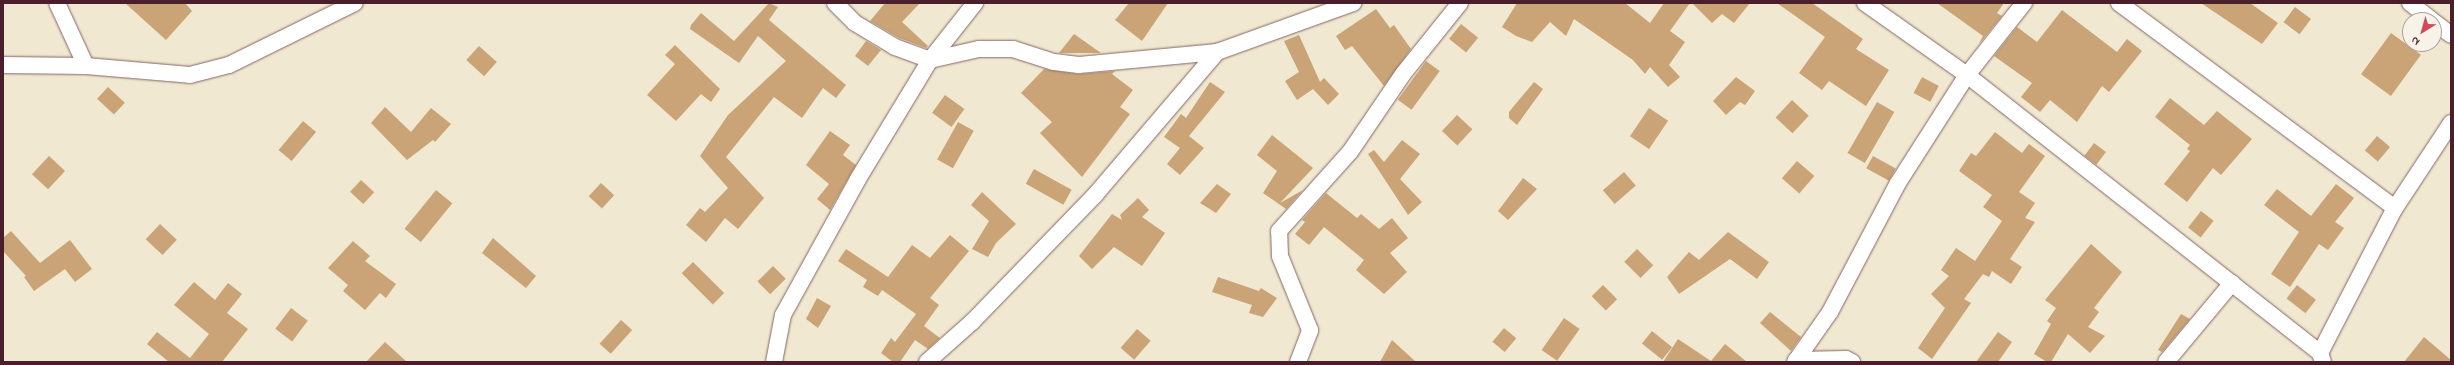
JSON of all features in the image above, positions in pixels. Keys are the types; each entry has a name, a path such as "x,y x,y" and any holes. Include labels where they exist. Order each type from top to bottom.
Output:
{"street":[{"path":"58,3 86,66"},
{"path":"3,65 86,66 190,75 229,65 355,3"},
{"path":"835,3 855,23 888,43 930,60 979,49 1013,49 1054,62 1079,65 1217,52 1353,3"},
{"path":"774,362 783,316 858,179 930,60 975,3"},
{"path":"1298,362 1310,330 1280,256 1279,231 1350,152 1403,74 1460,3"},
{"path":"1866,3 1967,75 2232,283 2322,358 2395,208 2451,123"},
{"path":"1796,361 1830,312 1898,183 1967,75 2024,3"},
{"path":"2120,3 2395,208"},
{"path":"2410,3 2422,12"},
{"path":"2442,28 2451,35"},
{"path":"927,362 972,322 1095,195 1217,52"},
{"path":"2166,362 2232,283"},
{"path":"1796,361 1846,359 1852,362"}],"building":[{"path":"125,3 185,3 192,11 166,40"},
{"path":"769,3 778,7 769,20 846,85 836,98 823,88 802,118 774,97 726,157 764,198 738,229 725,218 706,242 686,225 700,208 705,212 728,188 700,156 728,115 786,61 758,36 739,63 690,29 691,25 701,13 734,41"},
{"path":"885,3 920,3 902,22 928,46 926,48 899,38 870,21"},
{"path":"1129,3 1168,3 1142,41 1115,20"},
{"path":"1517,3 1625,3 1650,23 1664,3 1690,3 1670,31 1685,42 1669,65 1680,77 1668,87 1650,67 1645,74 1633,60 1574,19 1566,36 1550,22 1532,42 1516,36 1502,27"},
{"path":"1692,3 1750,3 1734,23 1722,14 1712,23"},
{"path":"1777,3 1812,3 1863,39 1856,49 1889,70 1866,106 1829,81 1822,90 1799,73 1825,37"},
{"path":"1937,3 2004,3 1997,13 2002,16 1979,44 1983,36"},
{"path":"2201,3 2250,3 2278,23 2262,44"},
{"path":"2295,7 2311,19 2300,34 2284,22"},
{"path":"1376,9 1390,28 1394,25 1411,49 1384,86 1352,46 1345,50 1336,36"},
{"path":"2062,10 2117,52 2127,39 2142,51 2109,92 2102,86 2077,122 2050,100 2040,112 2021,97 2032,83 1994,56 2017,27 2037,42"},
{"path":"1461,24 1478,38 1466,53 1449,39"},
{"path":"2391,33 2402,41 2402,52 2417,52 2421,55 2391,96 2361,74"},
{"path":"1074,34 1101,53 1059,53"},
{"path":"1299,35 1320,82 1324,78 1339,94 1328,105 1313,89 1297,100 1285,81 1299,72 1284,41"},
{"path":"866,41 881,50 868,66 855,56"},
{"path":"675,45 720,89 711,102 701,94 676,121 647,95 675,64 665,55"},
{"path":"479,46 497,62 484,76 466,60"},
{"path":"1426,61 1440,71 1412,110 1398,100"},
{"path":"1044,69 1078,74 1115,71 1112,74 1133,90 1120,107 1130,114 1082,177 1040,133 1052,122 1021,93"},
{"path":"1736,77 1755,91 1745,105 1740,102 1726,115 1713,101"},
{"path":"1922,77 1939,86 1930,102 1914,93"},
{"path":"1210,82 1225,92 1189,136 1204,148 1180,175 1167,164 1180,148 1164,137 1181,114 1186,118"},
{"path":"1534,82 1543,89 1517,125 1509,118 1509,112"},
{"path":"108,87 125,103 114,114 97,99"},
{"path":"945,95 964,109 951,127 932,113"},
{"path":"2170,98 2204,125 2217,111 2252,139 2221,175 2213,168 2187,202 2164,184 2190,151 2187,149 2190,145 2155,117"},
{"path":"1792,100 1809,116 1792,133 1776,118"},
{"path":"1877,102 1894,112 1865,163 1848,153"},
{"path":"385,107 411,132 431,108 451,124 435,142 433,140 407,160 371,123"},
{"path":"1649,108 1668,121 1649,149 1630,136"},
{"path":"1457,115 1472,129 1457,145 1442,131"},
{"path":"303,121 316,132 292,161 279,150"},
{"path":"958,122 974,131 953,168 937,160"},
{"path":"830,131 850,145 843,155 856,165 830,210 817,199 829,184 806,165"},
{"path":"1995,132 2022,153 2029,144 2045,156 2019,192 2035,203 2025,218 2035,222 2010,259 2022,267 2011,284 1992,271 1989,277 1983,274 1964,299 1971,303 1932,359 1918,348 1945,308 1931,294 1949,276 1941,270 1956,248 1975,261 2002,221 1983,207 1992,195 1959,171 1971,153 1976,156"},
{"path":"1272,135 1313,168 1280,203 1303,190 1286,209 1263,193 1277,171 1257,155"},
{"path":"2377,136 2390,147 2378,161 2365,151"},
{"path":"1402,140 1420,154 1400,179 1422,202 1408,215 1368,154 1374,150 1384,162"},
{"path":"2094,143 2106,152 2096,165 2084,156"},
{"path":"49,156 65,171 48,189 32,174"},
{"path":"1873,156 1896,169 1889,181 1866,168"},
{"path":"1797,161 1814,176 1799,193 1782,178"},
{"path":"1034,169 1072,190 1063,205 1026,184"},
{"path":"1624,172 1636,186 1615,204 1603,190"},
{"path":"1523,178 1537,189 1508,220 1498,211"},
{"path":"361,180 374,192 363,204 350,192"},
{"path":"601,183 614,195 602,208 589,196"},
{"path":"1217,184 1231,194 1216,213 1200,203"},
{"path":"2336,184 2354,198 2335,222 2344,228 2328,250 2319,244 2290,287 2271,274 2299,232 2264,205 2277,189 2311,216"},
{"path":"436,190 452,203 421,242 405,229"},
{"path":"982,192 1016,224 996,243 988,257 972,249 989,221 971,205"},
{"path":"1326,193 1357,218 1361,214 1379,229 1392,218 1408,238 1390,253 1407,272 1384,294 1356,270 1364,260 1324,227 1309,245 1295,234 1305,222 1302,220"},
{"path":"1138,198 1149,210 1142,217 1165,233 1142,266 1114,247 1092,269 1079,256 1112,214 1122,220 1120,215"},
{"path":"2201,211 2214,221 2201,237 2188,228"},
{"path":"160,224 177,240 162,255 146,239"},
{"path":"11,231 40,263 70,240 92,269 75,282 65,269 34,291 24,277 26,276 3,251 3,238"},
{"path":"1728,232 1769,262 1757,279 1730,259 1679,294 1667,277 1689,252 1699,260"},
{"path":"950,235 969,251 930,298 939,305 924,326 940,338 928,349 915,340 900,362 893,362 881,353 891,338 895,342 916,314 882,290 878,296 863,287 867,280 838,261 846,249 888,277 912,245 930,258"},
{"path":"493,238 536,276 526,288 482,253"},
{"path":"353,241 370,256 365,261 396,284 386,298 380,293 365,310 343,291 348,285 328,268"},
{"path":"2091,244 2122,272 2094,308 2099,312 2088,327 2105,336 2090,353 2068,334 2051,362 2047,362 2034,354 2051,324 2047,321 2056,308 2045,300"},
{"path":"1637,249 1653,265 1641,278 1624,262"},
{"path":"693,262 724,293 713,304 682,273"},
{"path":"773,266 786,279 770,294 757,282"},
{"path":"1218,277 1259,291 1261,288 1277,298 1263,317 1249,313 1252,305 1212,292"},
{"path":"194,282 215,300 228,283 242,294 227,313 248,329 222,362 169,362 147,344 157,332 190,358 209,334 174,305"},
{"path":"1603,285 1617,299 1606,310 1592,296"},
{"path":"2297,285 2316,300 2305,313 2287,298"},
{"path":"817,298 831,306 818,328 806,319"},
{"path":"291,308 308,321 292,341 275,329"},
{"path":"1770,312 1801,337 1791,351 1760,323"},
{"path":"2181,314 2190,319 2162,352 2158,350"},
{"path":"1564,318 1580,329 1557,361 1542,350"},
{"path":"621,320 632,330 611,354 600,344"},
{"path":"1504,328 1516,338 1505,352 1492,342"},
{"path":"1137,329 1151,341 1134,360 1121,348"},
{"path":"1652,331 1672,347 1662,360 1642,343"},
{"path":"1998,332 2012,342 1998,362 1976,362"},
{"path":"2424,337 2451,360 2451,362 2404,362"},
{"path":"1678,339 1711,361 1725,344 1747,362 1663,362"},
{"path":"1392,340 1416,362 1380,362"},
{"path":"385,342 407,362 366,362"}]}
